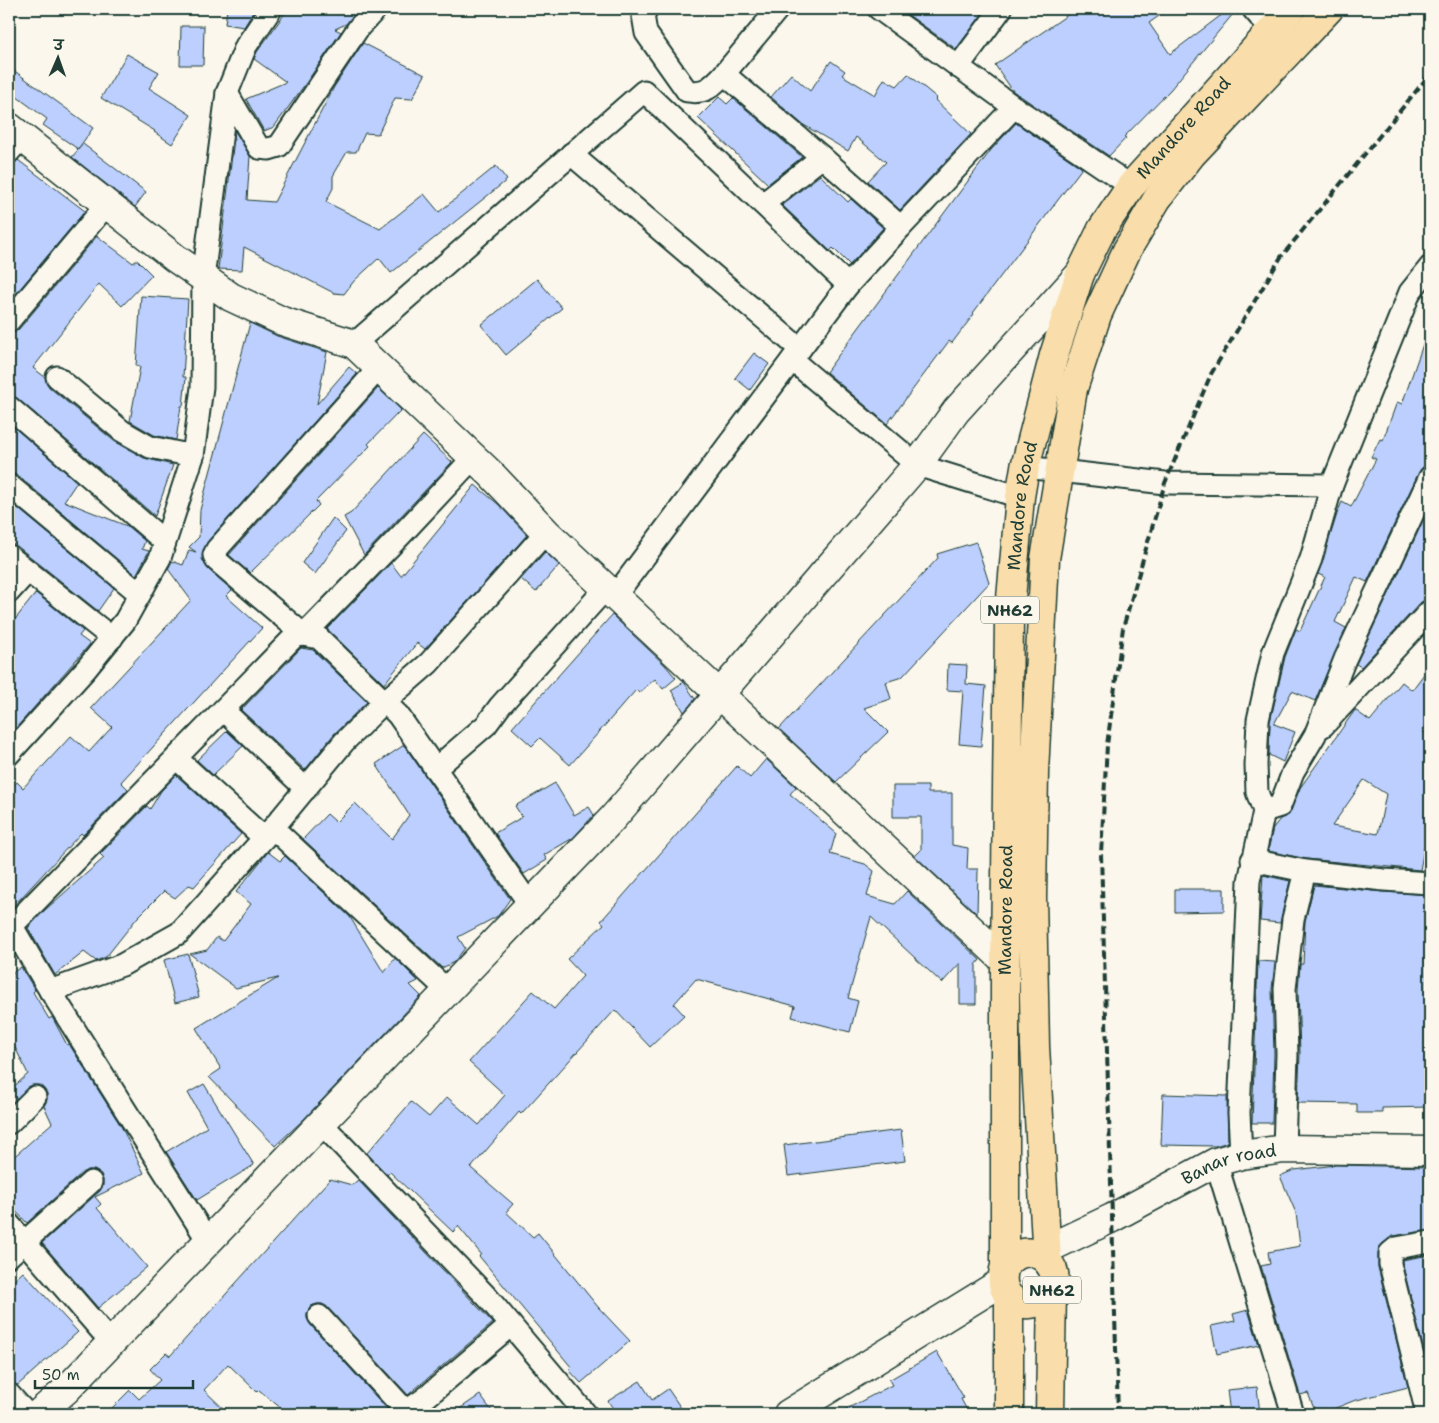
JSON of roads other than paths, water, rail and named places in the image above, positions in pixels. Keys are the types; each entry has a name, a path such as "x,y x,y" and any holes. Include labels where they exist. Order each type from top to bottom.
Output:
{"highway":[{"name":"Mandore Road","path":"1010,1414 1005,1282 1005,961 1009,621 1020,498 1025,467 1054,355 1080,274 1102,229 1131,186 1291,9"},
{"name":"Mandore Road","path":"1050,1414 1052,1290 1054,1274 1047,1254 1035,1046 1032,897 1034,772 1045,559 1073,389 1097,314 1127,250 1157,199 1192,154 1329,9"},
{"name":"NH62","path":"1047,1254 1029,1252 1020,1253 1011,1258 1005,1282 1018,1302 1027,1304 1037,1303 1046,1298 1052,1290"}],"street":[{"path":"9,754 86,669 125,622 160,558 192,456 202,387 204,278 228,93 246,46 271,9"},
{"path":"228,93 260,148 268,149 279,146 359,27 376,9"},
{"path":"647,9 643,15 646,33 687,91 698,93 708,89 724,74 778,9"},
{"path":"879,9 1014,107 1131,186"},
{"path":"958,67 1001,9"},
{"path":"1253,9 1272,31"},
{"path":"724,74 901,227"},
{"path":"354,344 644,91 848,285"},
{"path":"436,769 486,725 500,706 611,592 796,355 848,285 1014,107"},
{"path":"13,139 107,204 175,258 231,297 282,321 354,344 474,458 546,532 1005,961"},
{"path":"572,154 917,465 1020,498"},
{"path":"763,204 822,157"},
{"path":"9,321 107,204"},
{"path":"1293,1414 1229,1159 1239,1113 1249,882 1252,860 1264,811 1257,792 1258,720 1273,653 1311,559 1332,485 1410,292 1430,267"},
{"path":"38,1414 66,1390 612,819 917,465 956,411 1080,274"},
{"path":"304,635 216,560 214,555 217,549 380,368"},
{"path":"57,377 122,431 150,447 192,456"},
{"path":"9,407 165,542"},
{"path":"304,635 474,458"},
{"path":"1025,467 1165,483 1332,485"},
{"path":"1264,811 1280,806 1293,772 1315,735 1345,659 1430,476"},
{"path":"9,485 140,594"},
{"path":"50,991 122,965 179,932 268,833 344,742 384,702 430,663 546,532"},
{"path":"9,556 112,638"},
{"path":"9,592 28,571"},
{"path":"1315,735 1430,612"},
{"path":"208,1241 50,991 12,926 296,636 304,635 319,638 398,715 530,906"},
{"path":"223,710 306,789"},
{"path":"176,758 268,833 448,991"},
{"path":"1252,860 1305,871 1430,883"},
{"path":"1284,1149 1287,1054 1285,989 1293,919 1305,871"},
{"path":"9,1123 36,1098"},
{"path":"322,1123 488,1298 586,1414"},
{"name":"Banar road","path":"1047,1254 1112,1218 1229,1159 1284,1149 1430,1151"},
{"path":"17,1249 91,1182"},
{"path":"9,1224 17,1249 111,1342"},
{"path":"1427,1414 1390,1264 1390,1253 1396,1248 1430,1242"},
{"path":"793,1413 1005,1282"},
{"path":"319,1316 404,1413 424,1399 511,1325"},
{"path":"9,1394 27,1414"}],"railway":[{"path":"1118,1414 1101,854 1107,745 1123,628 1165,483 1211,374 1281,257 1430,74"}]}
